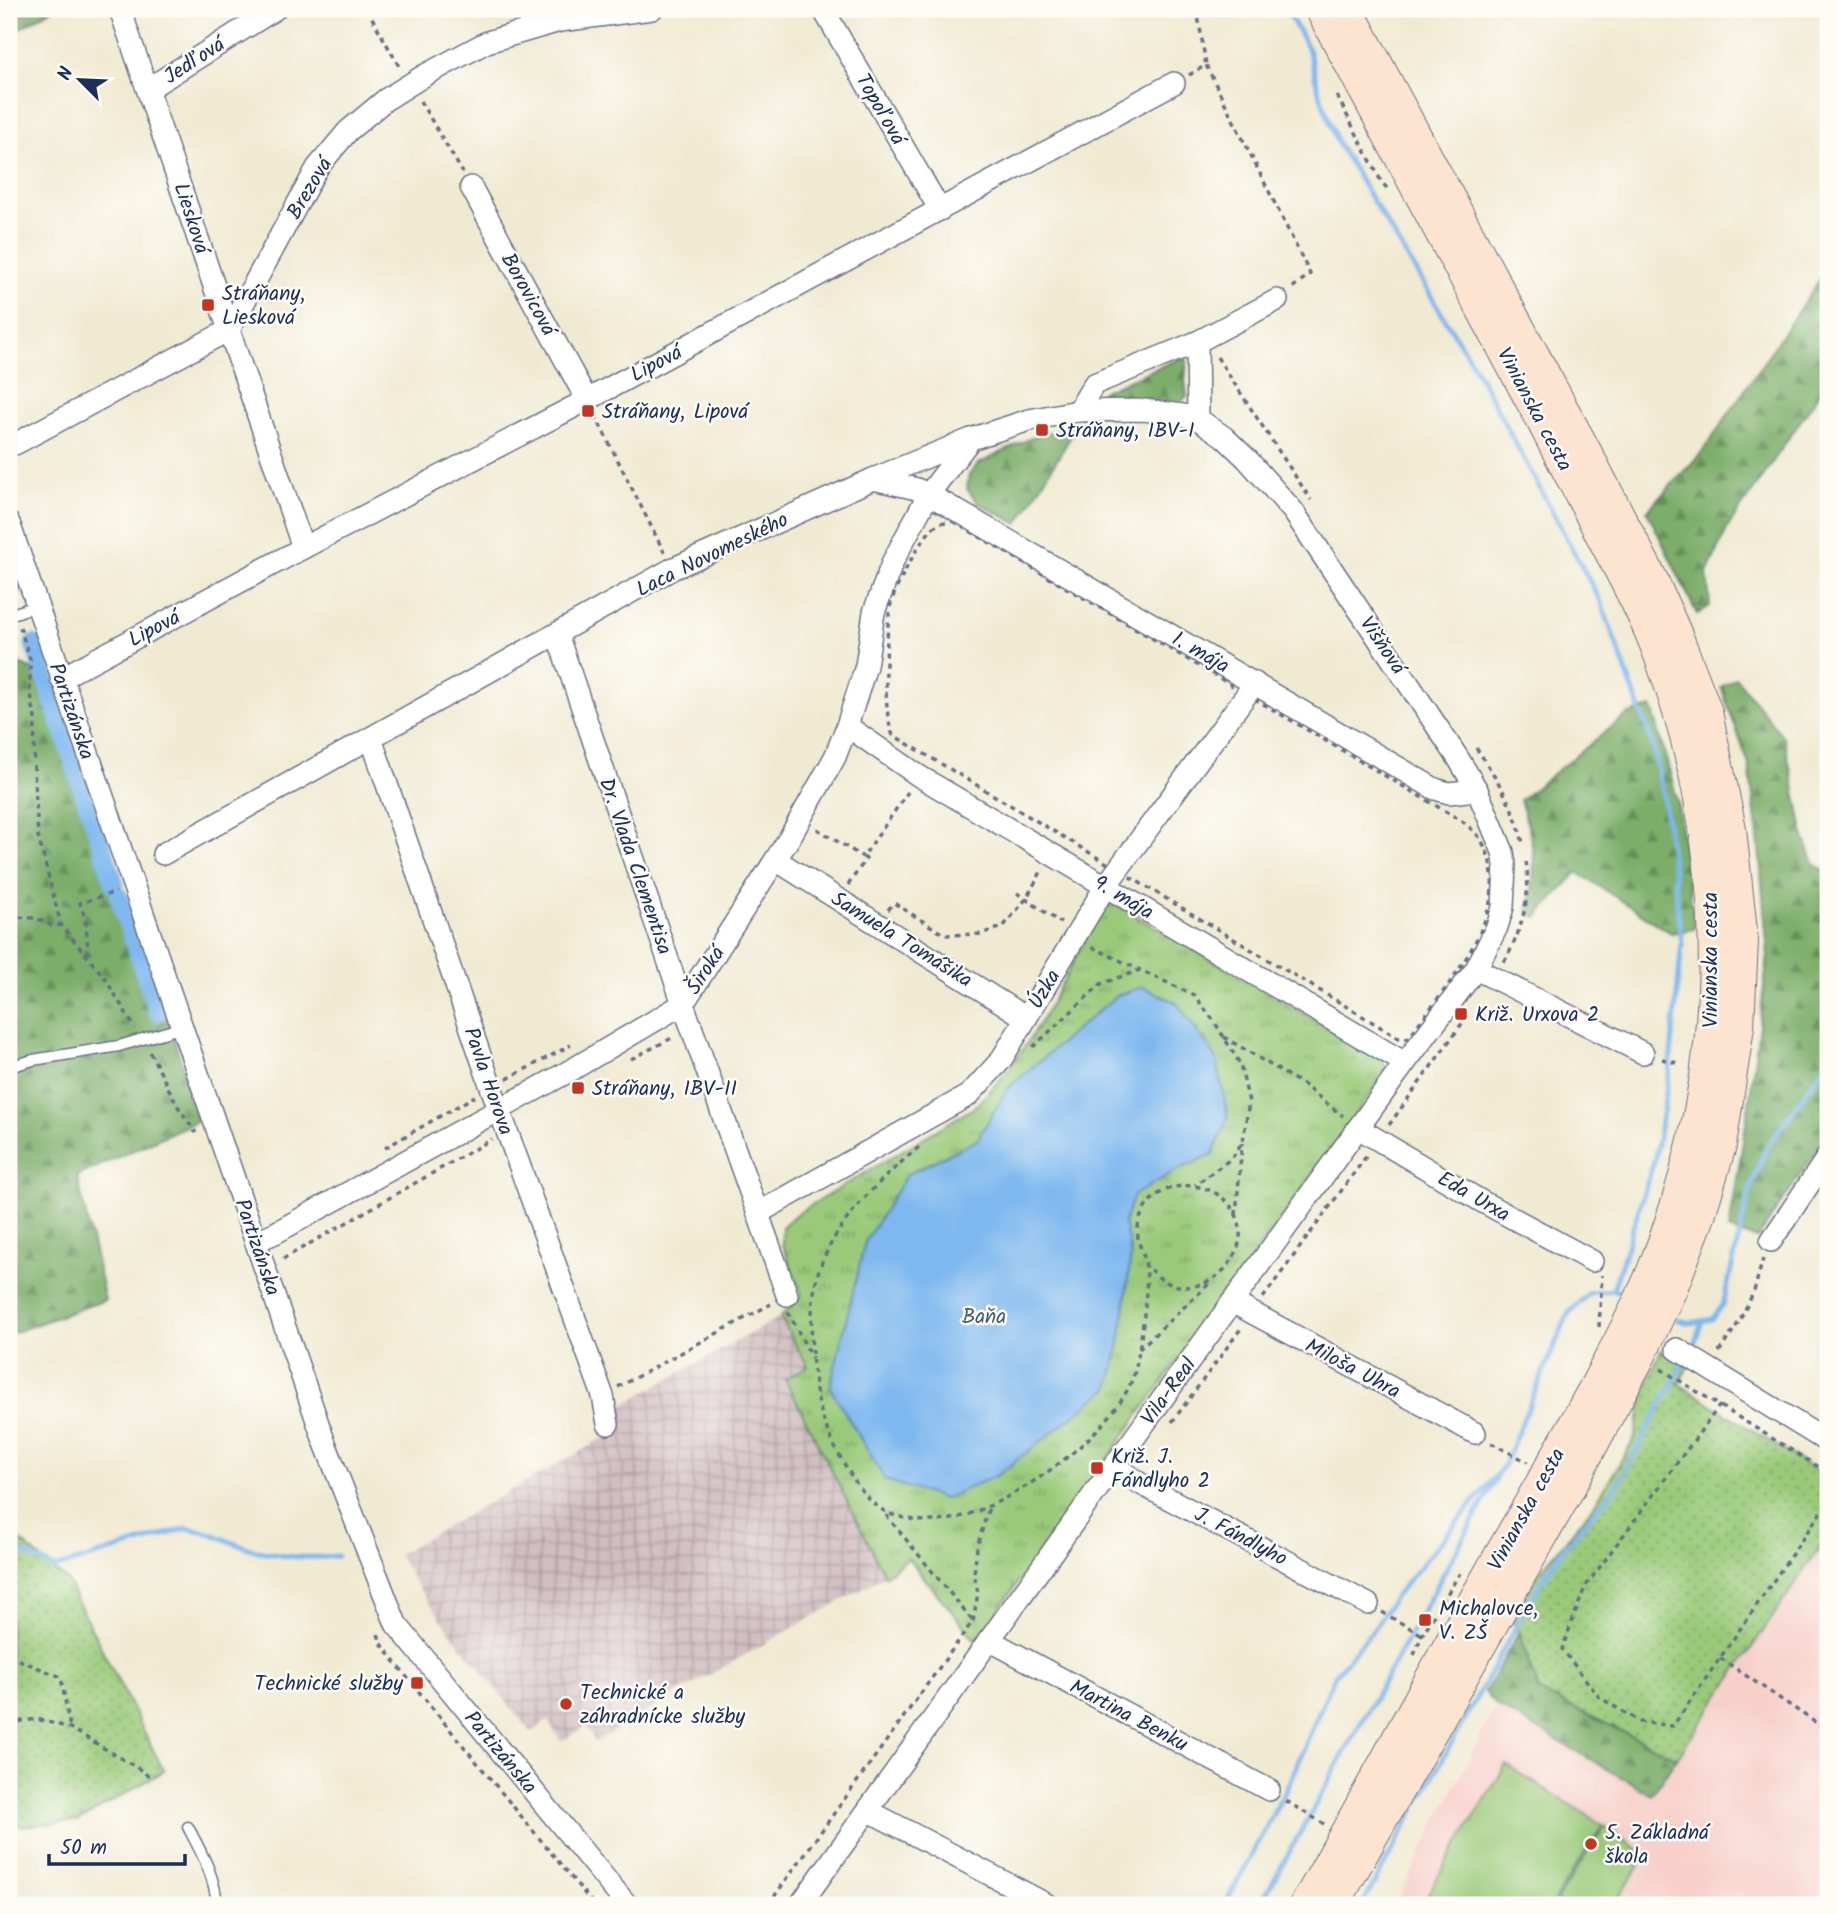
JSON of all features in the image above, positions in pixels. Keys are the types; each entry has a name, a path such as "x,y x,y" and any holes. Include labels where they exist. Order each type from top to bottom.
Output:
{"main road":[{"name":"Vinianska cesta","path":"1305,1905 1617,1345 1650,1276 1676,1206 1697,1124 1707,1070 1713,1008 1714,943 1707,833 1680,715 1657,651 1626,584 1561,459 1320,9"},
{"name":"Vinianska cesta","path":"1334,1905 1571,1486 1640,1357 1672,1289 1699,1219 1721,1146 1736,1050 1743,941 1731,829 1710,725 1678,637 1652,578 1587,453 1348,9"}],"street":[{"name":"Liesková","path":"120,9 303,548"},
{"name":"Jedľová","path":"148,89 275,9"},
{"name":"Brezová","path":"229,330 239,316 317,168 348,131 385,100 487,42 560,21 652,9"},
{"name":"Topoľová","path":"822,9 940,210"},
{"name":"Lipová","path":"61,678 587,400 1174,83"},
{"name":"Borovicová","path":"471,187 587,400"},
{"path":"1078,411 1094,384 1200,340 1277,300"},
{"path":"15,444 229,330"},
{"path":"1198,419 1200,340"},
{"name":"Višňová","path":"1078,411 1144,410 1198,419 1224,437 1247,459 1293,511 1451,746 1477,790 1503,852 1503,906"},
{"name":"Laca Novomeského","path":"163,854 672,569 873,479 971,439 1029,420 1078,411"},
{"name":"Široká","path":"256,1241 499,1110 628,1038 682,1004 776,860 835,757 848,726 866,666 874,612 893,561 928,495 971,439"},
{"name":"1. mája","path":"873,479 917,489 928,495 1435,789 1449,793 1477,790"},
{"name":"Partizánska","path":"9,523 323,1438 396,1624 627,1905"},
{"name":"Dr. Vlada Clementisa","path":"557,634 682,1004 787,1295"},
{"name":"Úzka","path":"758,1213 969,1094 1002,1060 1105,887 1255,683"},
{"name":"9. mája","path":"848,726 919,776 1405,1063"},
{"name":"Pavla Horova","path":"371,738 499,1110 603,1396 607,1424"},
{"name":"Samuela Tomášika","path":"776,860 1027,1018"},
{"name":"Vila-Real","path":"800,1905 1405,1063 1485,974 1490,944 1503,906"},
{"path":"1485,974 1649,1055"},
{"name":"Eda Urxa","path":"1358,1128 1597,1267"},
{"path":"1771,1241 1828,1156"},
{"name":"Miloša Uhra","path":"1232,1302 1483,1438"},
{"path":"1677,1349 1828,1442"},
{"name":"J. Fándlyho","path":"1115,1465 1139,1483 1368,1604"},
{"name":"Martina Benku","path":"989,1640 1269,1790"},
{"path":"869,1811 1048,1905"}],"lane":[{"path":"9,615 36,606"},
{"path":"9,1067 33,1060 118,1046 183,1027"},
{"path":"188,1827 209,1868 216,1888 217,1905"}],"path":[{"path":"367,9 471,187"},
{"path":"1197,9 1206,65 1310,274 1277,300"},
{"path":"1174,83 1206,65"},
{"path":"1200,340 1313,503"},
{"path":"587,400 672,569"},
{"path":"1470,738 1491,770 1510,807 1523,849"},
{"path":"863,857 919,776"},
{"path":"802,818 866,859 839,899"},
{"path":"878,924 894,903 945,935 980,934 1003,927 1026,899 1052,853"},
{"path":"1485,974 1507,958 1521,925 1527,892 1525,858"},
{"path":"88,956 86,921 80,904 134,886"},
{"path":"1017,893 1076,934 1083,943 1194,995 1214,1021 1240,1064 1249,1102 1242,1141 1236,1219"},
{"path":"9,917 36,918 52,926 61,925"},
{"path":"1032,1048 1101,984 1140,970"},
{"path":"1172,1422 1466,1018"},
{"path":"1223,1036 1302,1084 1358,1128"},
{"path":"1649,1055 1689,1067"},
{"path":"1195,1185 1232,1158 1242,1141"},
{"path":"919,1147 865,1195 834,1236 819,1270 812,1304 813,1360 820,1409 833,1445 860,1491 884,1513 989,1640"},
{"path":"884,1513 919,1522 958,1518 989,1507 1064,1461 1102,1426 1125,1392 1134,1373 1145,1298 1146,1266 1138,1244 1139,1220 1151,1200 1171,1187 1195,1185 1214,1191 1230,1205 1239,1225 1239,1246 1230,1265 1138,1350"},
{"path":"1708,1369 1744,1312 1771,1241"},
{"path":"1146,1266 1164,1281 1188,1287 1211,1282"},
{"path":"1597,1267 1599,1312"},
{"path":"603,1396 787,1295 788,1311 813,1360"},
{"path":"1668,1372 1828,1473"},
{"path":"1720,1405 1585,1587 1562,1649 1599,1697 1640,1722 1674,1726 1828,1502"},
{"path":"1483,1438 1523,1460"},
{"path":"768,1905 973,1620 978,1594 974,1574 977,1546 989,1507"},
{"path":"1390,1616 1422,1635"},
{"path":"9,1656 61,1677 70,1728"},
{"path":"1720,1658 1828,1731"},
{"path":"9,1723 37,1719 70,1728 144,1772 151,1780"},
{"path":"1291,1804 1322,1823"}],"shaded area":[{"path":"9,631 21,665 9,670"},
{"name":"Technické a záhradnícke služby","path":"780,1317 808,1366 786,1379 885,1576 595,1742 586,1726 561,1741 548,1721 531,1732 454,1637 398,1554 620,1429 611,1411"},
{"name":"5. Základná škola","path":"1828,1535 1828,1905 1395,1905 1496,1705 1652,1795"}],"green space":[{"path":"9,9 53,9 9,35"},
{"path":"1828,267 1828,381 1728,527 1707,573 1710,606 1697,614 1647,511 1704,450"},
{"path":"1180,358 1187,359 1187,396 1182,401 1101,396 1101,392"},
{"path":"1076,428 1018,524 978,503 967,489 969,475 978,464 1029,439 1053,431"},
{"path":"21,665 50,677 169,1022 199,1120 77,1176 105,1300 9,1334 9,670"},
{"path":"1736,678 1784,738 1805,840 1815,865 1828,872 1828,1134 1757,1239 1729,1230 1768,956 1749,765 1721,687"},
{"path":"1652,707 1677,799 1695,929 1671,933 1577,872 1537,917 1528,912 1534,867 1532,843 1520,800 1627,715"},
{"name":"Baňa","path":"1106,905 1119,906 1380,1058 1385,1065 1384,1075 976,1641 908,1558 885,1576 785,1379 808,1366 780,1317 802,1295 782,1244 782,1227 795,1215 973,1108 993,1088 1029,1041 1100,910"},
{"path":"1661,1350 1688,1366 1679,1384 1828,1478 1828,1535 1677,1758 1538,1691 1519,1632 1512,1621 1538,1574 1593,1507 1635,1438 1643,1397"},
{"path":"10,1532 67,1581 164,1771 78,1821 9,1827"},
{"path":"1519,1632 1538,1691 1677,1758 1652,1795 1496,1705 1485,1692"},
{"path":"1506,1765 1603,1825 1551,1905 1421,1905"},
{"path":"1605,1826 1646,1855 1614,1905 1562,1905 1556,1901"}],"water":[{"name":"Baňa","path":"1142,987 1176,1002 1216,1057 1228,1118 1213,1154 1134,1195 1124,1222 1131,1255 1120,1343 1109,1388 998,1475 944,1499 885,1480 830,1387 865,1242 906,1175 977,1140 1008,1088 1116,996"}],"waterway":[{"path":"1286,9 1308,48 1319,92 1337,142 1475,368 1601,602 1653,745 1664,799 1682,943 1669,1075 1655,1158 1613,1290"},
{"path":"9,568 16,586"},
{"path":"34,644 115,885"},
{"path":"119,897 158,1012"},
{"path":"1678,1320 1691,1323 1712,1319 1723,1305 1750,1189 1766,1148 1828,1062"},
{"path":"1225,1905 1288,1786 1335,1675 1373,1630 1393,1599 1503,1467 1568,1314 1589,1293 1613,1290 1620,1292"},
{"path":"1694,1345 1702,1321"},
{"path":"1362,1905 1540,1583 1563,1549 1618,1484 1683,1364"},
{"path":"1260,1905 1496,1479"},
{"path":"9,1546 55,1568 187,1528 275,1555 337,1556"}],"place":[{"name":"Stráňany, Liesková","path":"208,305"},
{"name":"Stráňany, Lipová","path":"588,411"},
{"name":"Stráňany, IBV-I","path":"1042,430"},
{"name":"Križ. Urxova 2","path":"1461,1014"},
{"name":"Stráňany, IBV-II","path":"578,1088"},
{"name":"Križ. J. Fándlyho 2","path":"1097,1468"},
{"name":"Michalovce, V. ZŠ","path":"1425,1620"},
{"name":"Technické služby","path":"417,1683"},
{"name":"Technické a záhradnícke služby","path":"566,1704"},
{"name":"5. Základná škola","path":"1591,1844"}]}
